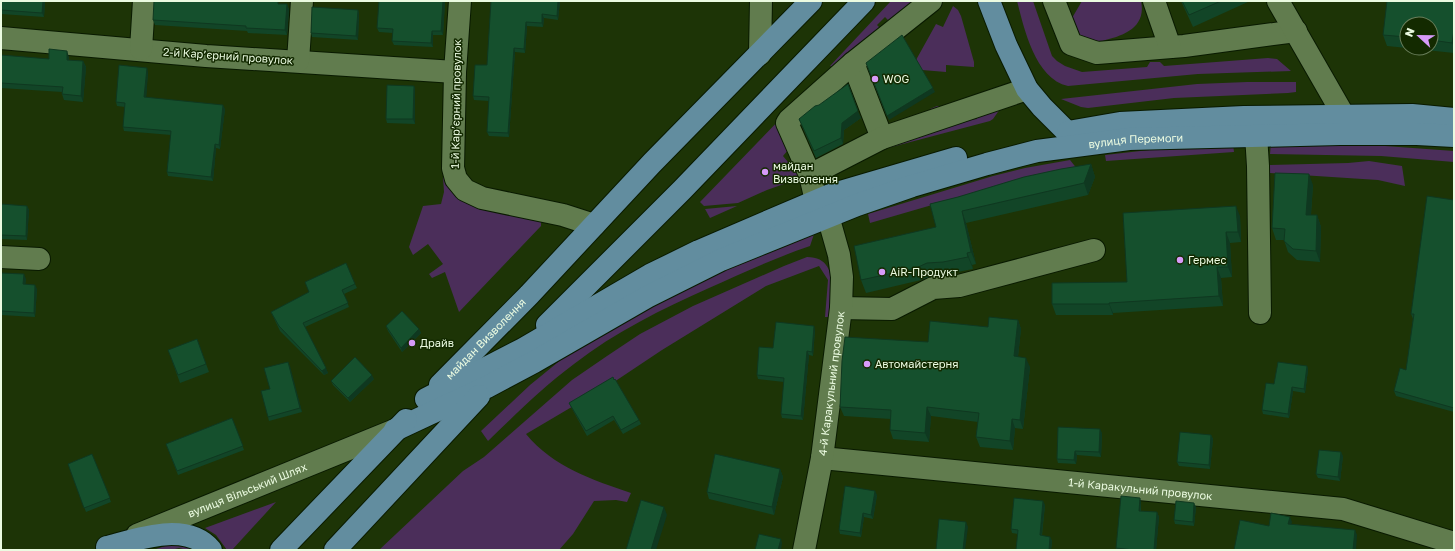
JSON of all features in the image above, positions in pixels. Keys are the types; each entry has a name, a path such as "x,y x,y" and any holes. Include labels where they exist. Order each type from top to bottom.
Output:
{"main road":[{"name":"майдан Визволення","path":"281,550 395,430 529,295 652,164 811,1"},
{"name":"майдан Визволення","path":"336,550 523,349 682,190 864,1"},
{"path":"989,1 1006,46 1027,89 1070,139"},
{"name":"вулиця Перемоги","path":"1070,139 1129,139 1256,135 1412,115 1454,119"},
{"name":"вулиця Перемоги","path":"822,209 857,205 927,181 1037,151 1120,123 1244,117 1342,125 1417,134 1454,136"},
{"name":"майдан Визволення","path":"426,399 523,349 650,275 698,251 822,209"},
{"name":"майдан Визволення","path":"395,430 487,387 534,362 647,297 822,209"},
{"path":"103,548 168,534 189,536 205,543 211,550"}],"street":[{"path":"141,49 144,1"},
{"path":"298,61 302,1"},
{"name":"1-й Карʼєрний провулок","path":"460,1 455,72 453,168 456,179 465,190 482,198 563,215 594,225"},
{"path":"760,54 761,1"},
{"path":"882,138 853,63 931,1"},
{"path":"1054,1 1071,44 1096,53 1170,47 1296,31"},
{"path":"1154,1 1170,47"},
{"path":"1278,1 1296,31 1342,125"},
{"name":"2-й Карʼєрний провулок","path":"1,38 141,49 206,56 455,72"},
{"name":"4-й Каракульний провулок","path":"804,550 822,458 841,308 842,277 839,255 810,175 787,123 853,63"},
{"path":"810,175 882,138 1027,89"},
{"path":"1256,135 1258,166 1260,313"},
{"path":"841,308 892,308 933,288 959,286 1094,250"},
{"path":"1,258 39,259"},
{"name":"вулиця Вільський Шлях","path":"103,548 395,430"},
{"name":"1-й Каракульний провулок","path":"822,458 1343,509 1454,543"}],"shaded area":[{"path":"891,1 916,1 891,29 886,23 888,20 885,17 877,25 880,28 833,67 830,66"},
{"path":"1017,1 1033,1 1052,56 1065,66 1082,72 1147,67 1150,62 1160,62 1164,66 1268,58 1277,59 1291,71 1198,74 1068,86 1047,74 1039,63 1023,25"},
{"path":"1082,1 1141,1 1141,16 1134,27 1116,37 1098,42 1078,39 1072,18"},
{"path":"953,6 958,10 961,16 974,62 974,67 946,65 946,72 922,70 916,60 936,24 943,27"},
{"path":"1296,82 1296,92 1174,98 1088,108 1081,107 1061,99 1197,84"},
{"path":"937,106 968,106 967,120 977,119 976,109 1000,109 990,121 884,149 934,122 930,109"},
{"path":"785,114 788,150 783,156 793,168 801,162 829,168 767,190 738,203 704,206 700,202"},
{"path":"1271,143 1344,143 1454,151 1454,162 1381,156 1270,154"},
{"path":"1233,144 1234,152 1106,161 1105,155 1158,149"},
{"path":"1070,160 1078,170 963,196 870,223 868,214 993,176 1025,168"},
{"path":"442,161 447,180 536,218 541,222 541,226 459,312 445,272 432,278 429,274 443,264 428,244 413,255 409,247 423,206 441,204 444,192"},
{"path":"1369,161 1402,166 1405,186 1378,180 1270,173 1270,165"},
{"path":"737,206 710,218 705,209"},
{"path":"815,231 810,246 759,266 691,296 622,331 590,352 551,382 488,441 481,431 530,385 568,354 670,292"},
{"path":"807,257 818,259 825,263 829,270 832,288 830,317 825,317 828,280 819,266 766,286 662,350 614,382 526,434 548,455 561,464 602,483 631,493 627,502 616,500 594,501 573,534 559,550 379,550 463,471 484,457 572,380 607,356 640,334 693,306"},
{"path":"276,502 232,550 227,550 216,535 205,528"},
{"path":"179,544 193,549 187,550 179,548 171,550 153,550 165,546"}],"building":[{"path":"1,1 43,1 42,13 1,10"},
{"path":"154,1 278,1 278,4 287,4 285,30 153,20"},
{"path":"379,1 443,1 441,31 432,31 431,43 392,41 393,29 377,28"},
{"path":"491,1 558,1 557,16 542,14 542,23 526,22 524,49 514,48 508,133 487,132 489,97 473,96 475,65 487,65"},
{"path":"1182,1 1221,1 1189,15"},
{"path":"1387,1 1454,1 1454,30 1452,43 1439,41 1439,16 1399,16 1399,36 1383,35"},
{"path":"312,7 358,10 356,36 311,33"},
{"path":"902,35 933,88 887,116 866,63"},
{"path":"49,49 67,51 67,60 83,61 81,96 62,94 63,87 1,83 1,55 49,59"},
{"path":"119,65 147,68 144,97 223,105 219,145 215,144 211,177 167,172 171,131 123,127 125,103 116,102"},
{"path":"848,84 858,111 842,123 841,138 814,151 799,119 815,106 819,105"},
{"path":"387,85 414,86 413,119 386,119"},
{"path":"1091,164 1084,183 962,211 971,252 967,253 968,257 943,262 927,263 916,268 861,280 854,246 936,227 930,204 1024,177"},
{"path":"1275,173 1309,174 1306,215 1317,215 1316,251 1293,249 1284,241 1285,229 1272,228"},
{"path":"1427,196 1454,200 1454,408 1394,391 1400,368 1406,370 1414,314 1411,314"},
{"path":"1,204 27,206 26,236 1,235"},
{"name":"Гермес","path":"1236,206 1238,232 1226,232 1228,267 1217,267 1219,296 1109,304 1052,304 1052,283 1127,282 1123,213"},
{"path":"346,263 355,284 342,290 348,303 303,323 326,368 322,371 279,326 271,312 309,292 305,282"},
{"path":"1,273 24,274 23,284 35,285 34,313 1,311"},
{"path":"402,311 419,329 401,348 386,326"},
{"path":"989,317 1018,320 1014,356 1026,358 1020,420 1012,419 1010,441 976,437 979,413 927,407 925,433 890,430 891,410 840,407 842,361 845,337 928,342 930,321 988,327"},
{"path":"776,322 814,326 812,352 807,351 801,416 781,414 784,378 757,375 759,347 773,348"},
{"path":"197,339 206,364 178,375 168,350"},
{"path":"355,357 372,375 348,398 331,381"},
{"path":"288,362 300,408 268,417 261,391 270,389 264,368"},
{"path":"1278,362 1307,366 1304,389 1292,387 1288,414 1262,410 1266,383 1274,384"},
{"path":"613,377 639,420 621,430 613,416 586,431 569,403"},
{"path":"232,418 243,446 177,471 166,444"},
{"path":"1058,427 1100,429 1099,452 1075,451 1074,460 1057,459"},
{"path":"1180,432 1211,435 1209,465 1177,462"},
{"path":"1319,450 1341,452 1338,477 1316,474"},
{"path":"92,454 110,498 84,508 68,464"},
{"path":"715,454 780,469 772,507 707,492"},
{"path":"845,486 875,491 871,515 863,513 860,533 839,530"},
{"path":"1121,496 1140,498 1139,511 1157,512 1154,550 1116,548"},
{"path":"1014,498 1043,501 1040,535 1050,537 1049,550 1016,550 1018,530 1011,529"},
{"path":"641,500 664,507 651,550 626,550"},
{"path":"1176,501 1194,503 1193,522 1174,520"},
{"path":"1271,513 1290,517 1288,524 1355,530 1353,550 1234,550 1240,520 1269,526"},
{"path":"939,519 966,522 963,550 936,550"},
{"path":"759,534 781,539 778,550 755,550"}],"place":[{"name":"WOG","path":"875,79"},
{"name":"майдан Визволення","path":"765,172"},
{"name":"Гермес","path":"1180,260"},
{"name":"AiR-Продукт","path":"882,272"},
{"name":"Драйв","path":"412,343"},
{"name":"Автомайстерня","path":"867,364"}]}
